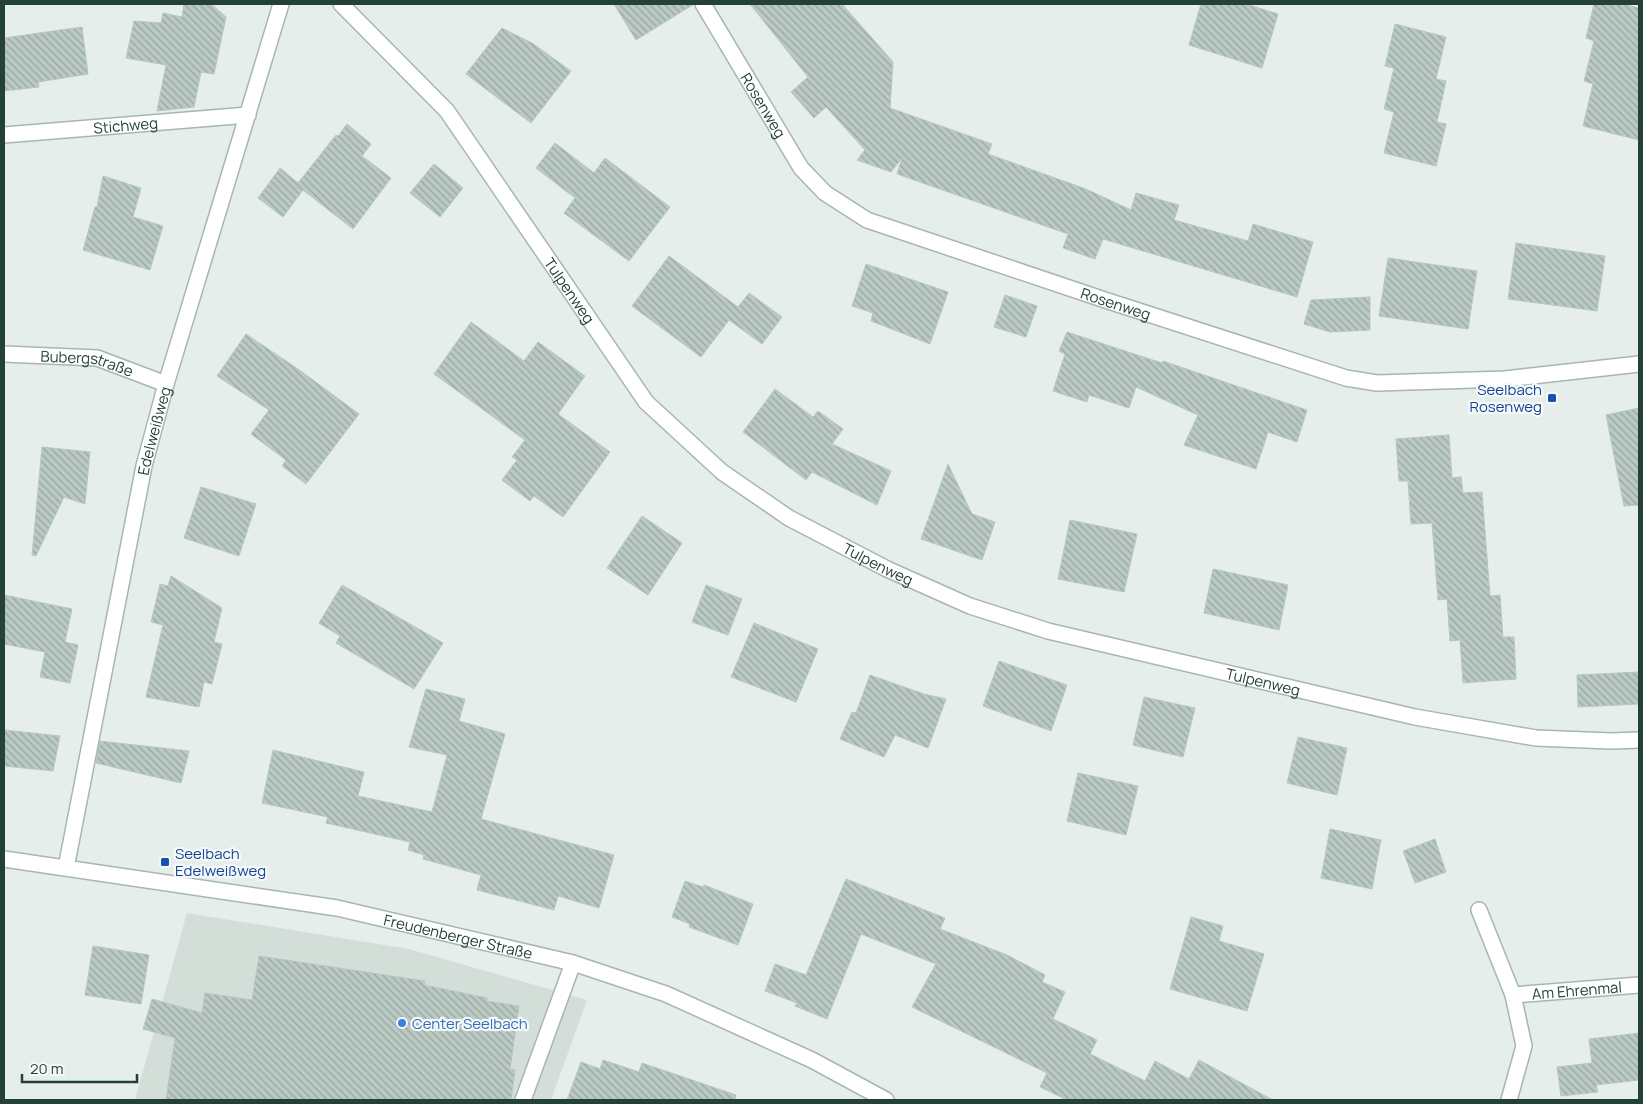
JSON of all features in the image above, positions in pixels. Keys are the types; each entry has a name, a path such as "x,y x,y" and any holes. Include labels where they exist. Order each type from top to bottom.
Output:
{"street":[{"name":"Edelweißweg","path":"66,868 144,466 166,384 280,4"},
{"name":"Tulpenweg","path":"341,4 447,111 646,402 722,472 789,518 887,570 962,603 1048,631 1415,717 1536,738 1611,741 1639,740"},
{"name":"Rosenweg","path":"703,4 801,168 826,193 867,220 1346,378 1377,383 1505,379 1639,364"},
{"name":"Stichweg","path":"4,135 248,115"},
{"name":"Bubergstraße","path":"4,354 97,358 166,384"},
{"name":"Freudenberger Straße","path":"4,859 336,908 573,963 666,994 812,1060 886,1100"},
{"name":"Am Ehrenmal","path":"1479,910 1513,995 1524,1046 1509,1100"},
{"path":"523,1100 573,963"},
{"name":"Am Ehrenmal","path":"1513,995 1639,985"}],"shaded area":[{"path":"187,913 409,949 587,1000 551,1100 135,1100"}],"building":[{"path":"184,4 211,4 226,17 214,74 201,72 194,107 157,111 166,65 126,58 134,21 161,23 163,13 182,17"},
{"path":"614,4 694,4 636,40"},
{"path":"750,4 842,4 893,62 890,108 992,144 988,154 1086,189 1131,210 1136,193 1179,205 1174,220 1248,241 1253,224 1313,242 1297,297 1103,239 1095,259 1063,248 1068,234 897,174 902,158 891,172 857,160 865,150 826,107 814,118 791,92 808,77"},
{"path":"1201,4 1246,4 1278,14 1262,68 1189,45"},
{"path":"1594,4 1622,4 1639,8 1639,140 1583,126 1593,84 1584,81 1594,41 1586,38"},
{"path":"1395,24 1446,37 1436,79 1446,81 1437,122 1446,124 1436,166 1384,153 1394,112 1384,109 1394,68 1385,66"},
{"path":"82,27 88,74 38,82 39,87 4,91 4,38"},
{"path":"502,28 532,43 571,71 531,123 466,74"},
{"path":"347,124 371,144 362,156 391,178 353,229 303,190 283,217 258,198 280,168 298,183"},
{"path":"555,143 594,173 605,158 670,207 629,261 564,213 575,198 536,168"},
{"path":"434,164 463,188 440,217 410,193"},
{"path":"103,176 141,188 133,217 163,226 150,270 83,250 95,207 97,207"},
{"path":"1516,243 1605,256 1597,311 1508,299"},
{"path":"669,256 738,307 749,293 782,317 762,344 729,320 701,357 632,306"},
{"path":"1388,258 1477,271 1468,329 1379,316"},
{"path":"866,264 948,292 930,344 871,321 873,313 852,306"},
{"path":"1005,295 1037,306 1026,337 994,327"},
{"path":"1370,297 1370,330 1330,332 1304,324 1311,300"},
{"path":"471,322 524,361 538,342 585,376 558,414 610,452 563,517 534,496 530,501 502,480 517,460 512,457 525,440 434,374"},
{"path":"1067,332 1162,363 1163,361 1307,410 1297,442 1268,432 1256,469 1184,445 1198,415 1136,387 1129,408 1089,395 1087,402 1053,391 1065,354 1059,351"},
{"path":"246,334 359,414 306,484 282,466 286,460 251,434 269,410 217,376"},
{"path":"775,389 813,417 818,411 843,429 832,444 891,471 877,505 812,472 806,480 743,432"},
{"path":"1639,408 1639,505 1624,506 1606,415"},
{"path":"1449,435 1452,478 1461,477 1463,493 1482,492 1490,596 1500,595 1503,637 1514,637 1516,679 1463,683 1460,640 1450,641 1447,599 1438,600 1432,523 1411,524 1408,481 1399,481 1396,439"},
{"path":"42,447 90,452 85,504 64,497 36,556 32,555"},
{"path":"948,464 972,514 995,522 982,560 921,539"},
{"path":"201,487 256,504 239,556 184,538"},
{"path":"642,516 682,543 648,595 607,568"},
{"path":"1070,520 1137,534 1124,592 1058,579"},
{"path":"1213,569 1288,585 1279,630 1204,613"},
{"path":"171,576 222,608 214,642 222,644 212,684 204,682 199,707 146,697 163,625 151,622 160,584 168,586"},
{"path":"342,585 443,643 414,689 336,643 340,636 319,623"},
{"path":"706,585 742,599 728,635 692,622"},
{"path":"4,595 72,609 65,642 78,645 70,683 40,677 45,652 4,644"},
{"path":"754,623 818,649 796,702 731,677"},
{"path":"999,661 1067,685 1051,731 983,706"},
{"path":"1639,672 1639,704 1578,707 1577,675"},
{"path":"870,675 924,694 946,699 928,748 895,735 884,757 840,739 852,712 856,713"},
{"path":"426,689 465,699 459,721 505,734 481,819 614,855 599,908 558,896 554,910 477,890 481,875 423,859 424,855 408,850 410,842 326,823 328,817 262,803 273,750 364,772 358,796 432,812 447,755 409,747"},
{"path":"1144,697 1195,708 1183,757 1133,745"},
{"path":"4,730 60,736 53,771 4,766"},
{"path":"1298,737 1347,748 1337,795 1287,783"},
{"path":"100,741 189,751 181,783 96,763"},
{"path":"1078,773 1138,786 1126,835 1067,821"},
{"path":"1330,829 1381,840 1372,889 1321,878"},
{"path":"1435,839 1446,872 1415,883 1403,851"},
{"path":"846,879 945,918 940,929 1007,955 1045,975 1042,982 1065,992 1053,1019 1097,1040 1090,1054 1145,1081 1155,1061 1189,1079 1199,1060 1273,1100 1067,1100 1040,1087 1047,1073 912,1007 936,964 861,934 827,1019 795,1006 797,1003 765,991 775,964 806,975"},
{"path":"685,881 703,887 704,885 753,904 738,945 689,927 690,924 672,917"},
{"path":"1191,917 1223,926 1219,941 1264,954 1247,1011 1170,989"},
{"path":"93,946 149,955 141,1004 85,995"},
{"path":"259,956 425,981 424,985 487,998 487,1001 519,1006 510,1069 515,1070 511,1100 166,1100 175,1038 143,1029 152,999 202,1013 205,993 252,1000"},
{"path":"1639,1033 1639,1080 1596,1085 1598,1092 1561,1096 1557,1067 1592,1063 1589,1039"},
{"path":"603,1060 639,1072 642,1063 736,1095 735,1100 567,1100 581,1062 600,1069"}],"place":[{"name":"Seelbach Rosenweg","path":"1552,398"},
{"name":"Seelbach Edelweißweg","path":"165,862"},
{"name":"Center Seelbach","path":"402,1023"}]}
